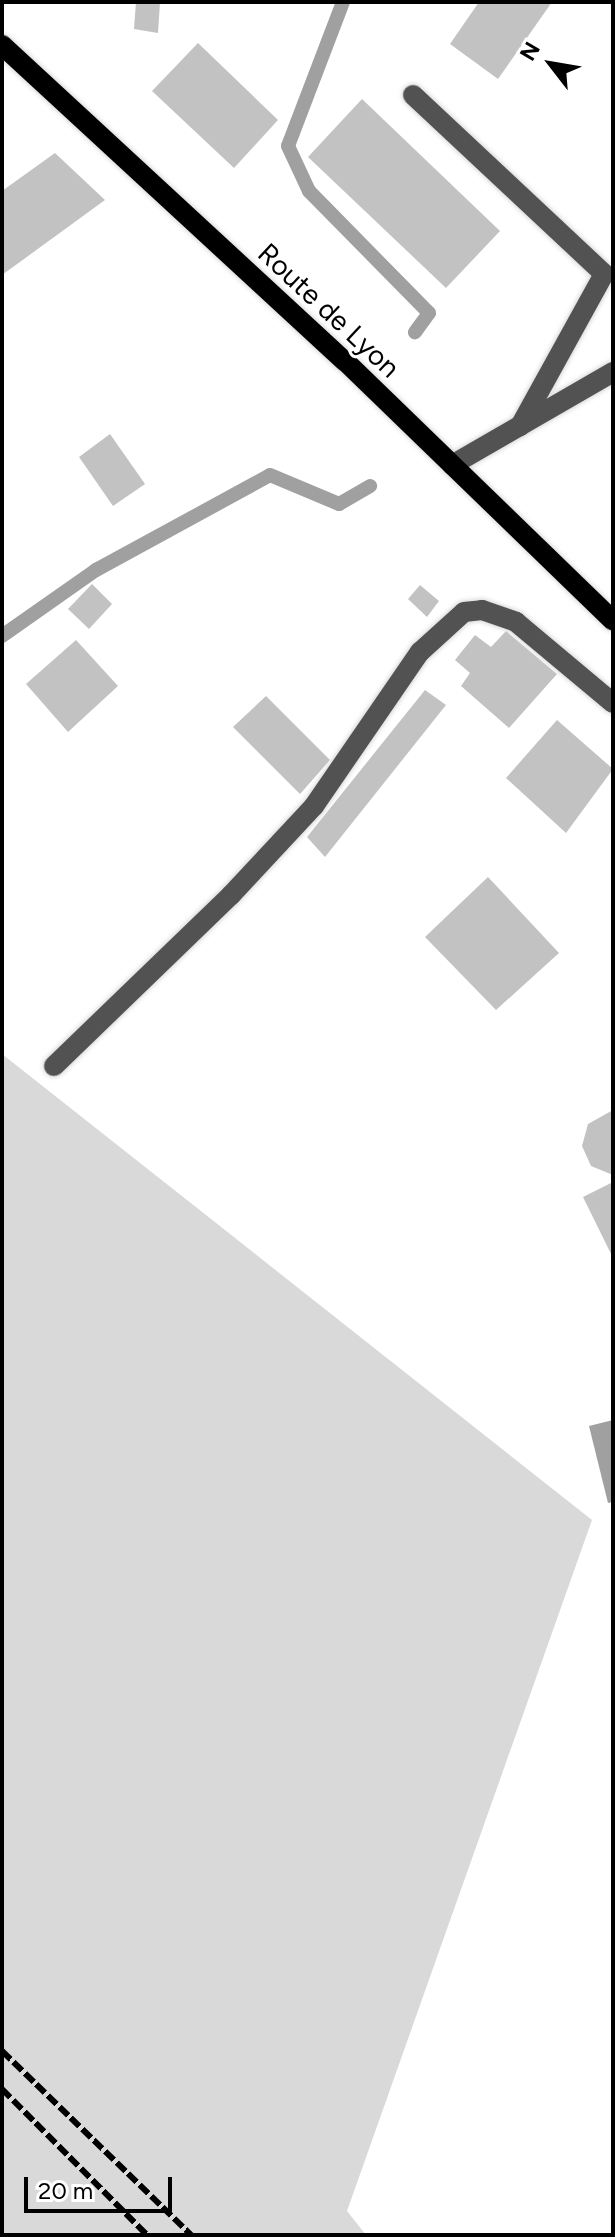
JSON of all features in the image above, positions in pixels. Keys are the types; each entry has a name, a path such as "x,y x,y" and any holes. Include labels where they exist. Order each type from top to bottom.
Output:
{"main road":[{"name":"Route de Lyon","path":"2,45 452,465 613,621"}],"lane":[{"path":"413,95 604,274 520,426"},
{"path":"452,465 613,372"},
{"path":"54,1066 231,895 314,806 420,652 464,612 482,610 516,622 613,703"}],"shaded area":[{"path":"2,1054 592,1520 347,2211 366,2235 2,2235"},
{"path":"613,1420 613,1502 608,1503 589,1426"}],"building":[{"path":"136,2 160,2 158,33 134,29"},
{"path":"479,2 552,2 498,79 450,44"},
{"path":"198,43 278,120 234,168 152,91"},
{"path":"362,99 500,231 446,288 308,157"},
{"path":"55,153 105,200 2,275 2,191"},
{"path":"110,434 145,484 113,506 79,457"},
{"path":"92,584 112,604 89,629 68,609"},
{"path":"420,585 439,601 427,617 408,599"},
{"path":"506,631 557,674 509,728 461,686 470,673 455,660 475,635 491,647"},
{"path":"76,640 118,686 68,732 26,684"},
{"path":"425,690 446,705 325,857 307,837"},
{"path":"266,696 330,760 300,794 233,727"},
{"path":"557,720 613,769 566,833 506,778"},
{"path":"488,877 559,953 496,1010 425,937"},
{"path":"613,1110 613,1175 591,1166 582,1146 588,1124"},
{"path":"613,1182 613,1258 583,1197"}],"waterway":[{"path":"343,2 288,146 309,191 429,313 415,332"},
{"path":"2,636 96,570 270,475 339,504 370,486"}],"railway":[{"path":"2,2051 191,2235"},
{"path":"2,2089 147,2235"}]}
